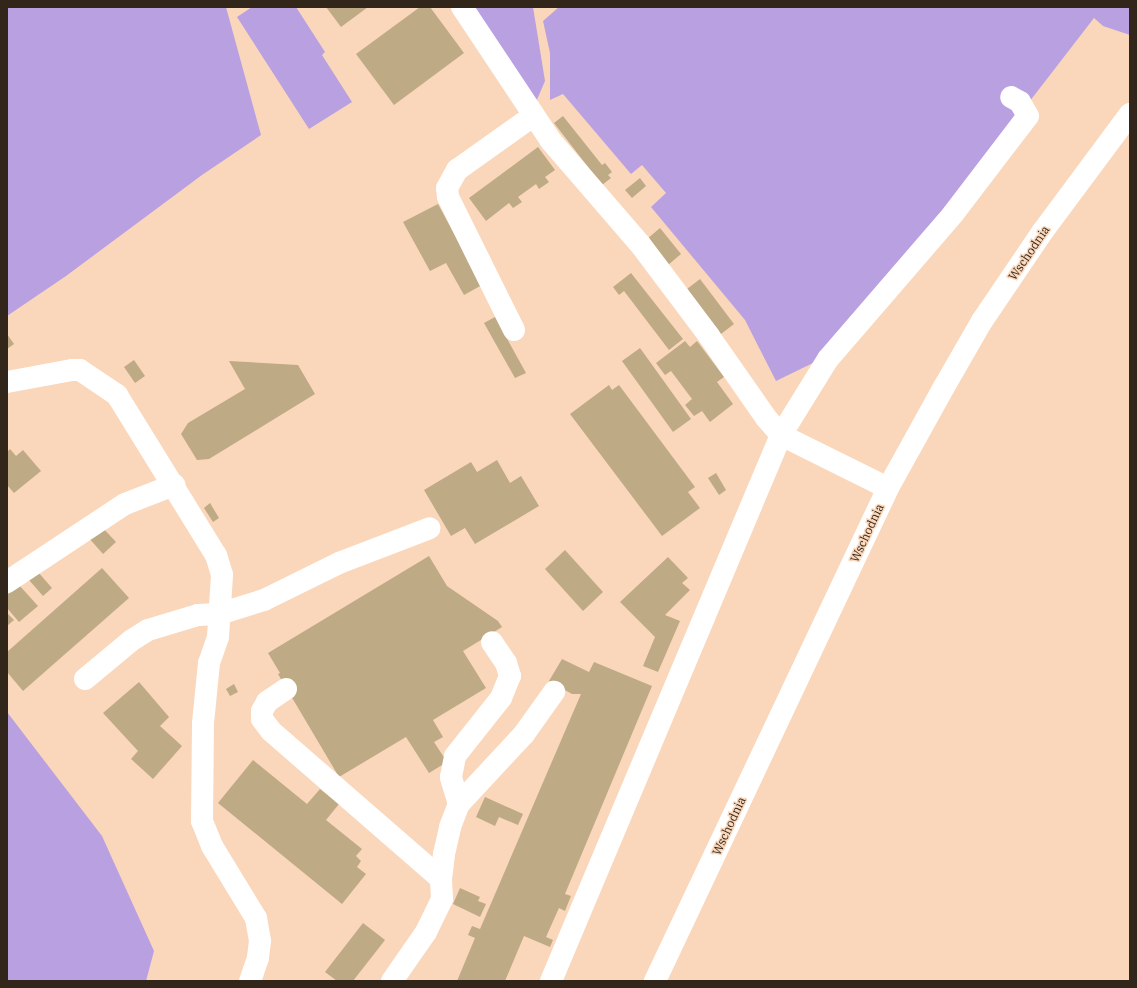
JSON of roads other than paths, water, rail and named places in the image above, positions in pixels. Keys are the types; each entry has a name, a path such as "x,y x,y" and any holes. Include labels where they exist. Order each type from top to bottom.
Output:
{"street":[{"path":"462,7 533,116 555,146 640,244 709,336 766,419 781,435 888,488"},
{"path":"551,981 781,435 828,359 953,214 1028,116 1020,102 1011,97"},
{"name":"Wschodnia","path":"655,981 888,488 982,321 1043,231 1130,114"},
{"path":"514,330 448,197 447,188 457,170 533,116"},
{"path":"7,382 72,370 87,372 117,395 128,408 216,554 222,575 218,637 209,663 203,723 202,821 212,846 256,918 259,929 258,958 250,981"},
{"path":"7,582 125,504 174,485"},
{"path":"85,679 132,640 148,630 198,615 219,614 264,600 339,563 430,528"},
{"path":"459,804 450,777 455,756 501,698 510,676 506,663 492,642"},
{"path":"286,689 267,702 262,711 262,719 271,731 440,879"},
{"path":"392,981 406,964 442,898 440,879 450,827 459,804 524,734 554,692"}]}
